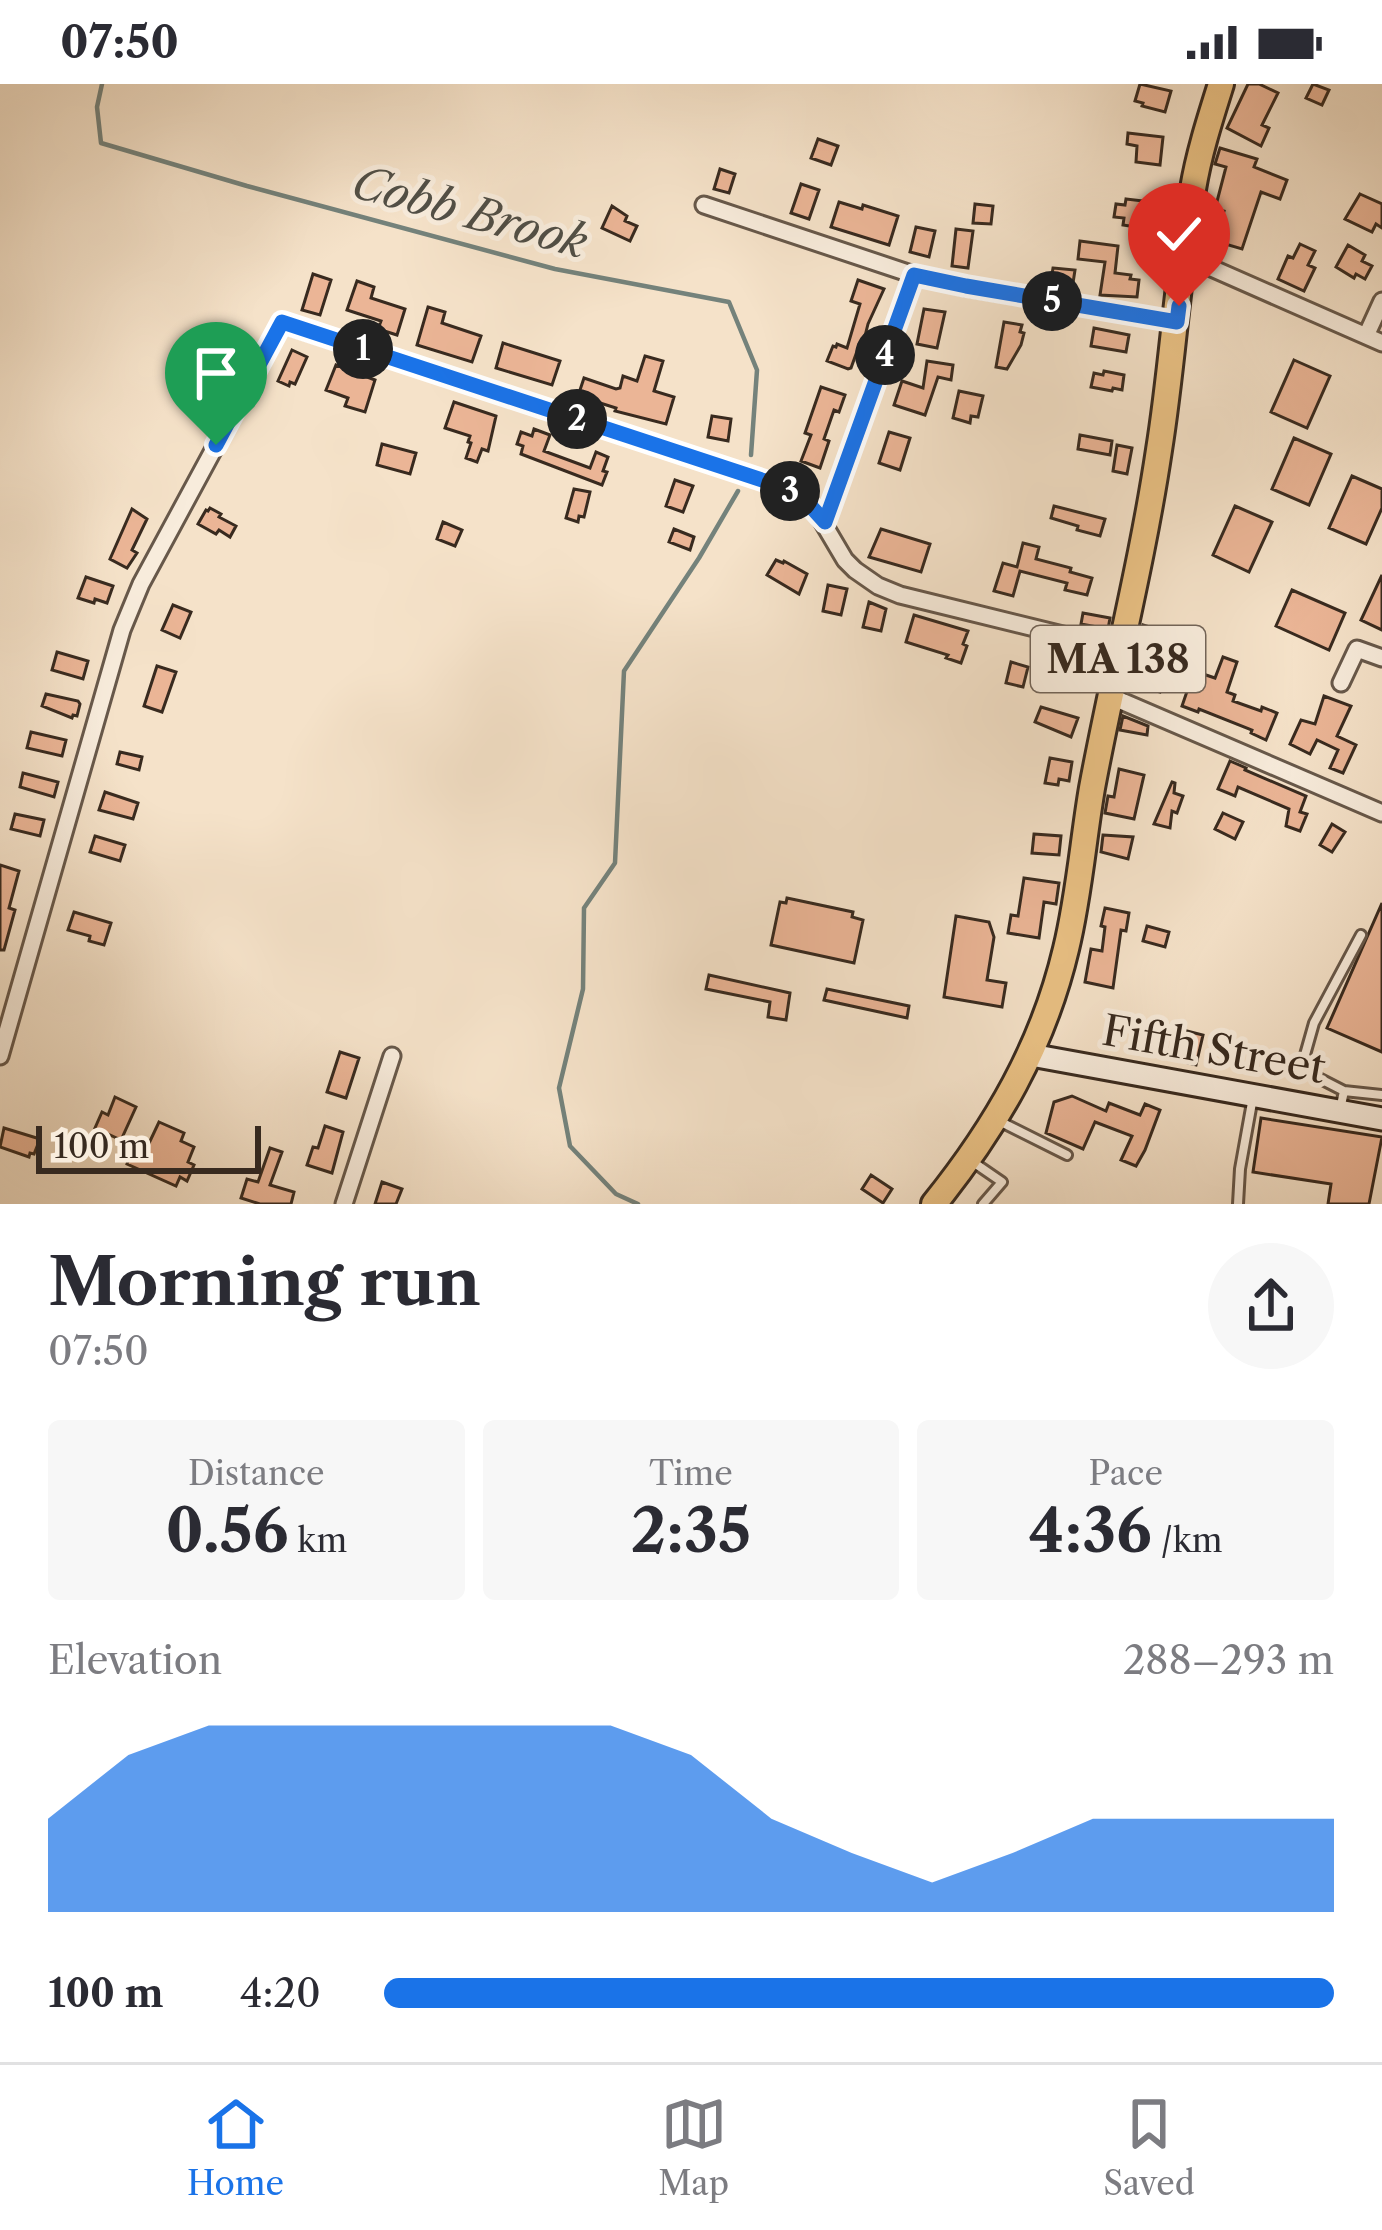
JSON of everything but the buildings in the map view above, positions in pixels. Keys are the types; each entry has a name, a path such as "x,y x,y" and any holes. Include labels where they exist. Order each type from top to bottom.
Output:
{"main road":[{"name":"MA 138","path":"934,1204 969,1159 1031,1055 1067,946 1092,790 1146,531 1195,177 1221,84"}],"street":[{"path":"704,205 914,275 1177,322"},
{"path":"1184,256 1374,339 1382,301"},
{"path":"825,522 914,275"},
{"path":"0,1056 122,630 141,584 282,322 777,485 806,501 825,522 845,560 878,586 900,595 1120,649"},
{"path":"1341,682 1357,649 1382,658"},
{"path":"1112,697 1382,813"},
{"name":"Fifth Street","path":"1031,1055 1253,1096 1342,1101 1382,1119"},
{"path":"344,1204 392,1056"}],"lane":[{"path":"1361,934 1314,1023 1301,1069 1342,1101 1382,1096"},
{"path":"1238,1204 1253,1096"},
{"path":"995,1119 1066,1155"},
{"path":"969,1159 1002,1183 983,1204"}],"waterway":[{"name":"Cobb Brook","path":"102,84 97,107 101,143 555,269 729,302 757,370 751,455"},
{"name":"Cobb Brook","path":"638,1204 616,1194 570,1146 559,1088 583,989 584,908 615,863 624,671 738,491"}],"route":[{"path":"216,445 282,322 777,485 806,501 825,522 914,275 1177,322 1179,306"}]}
